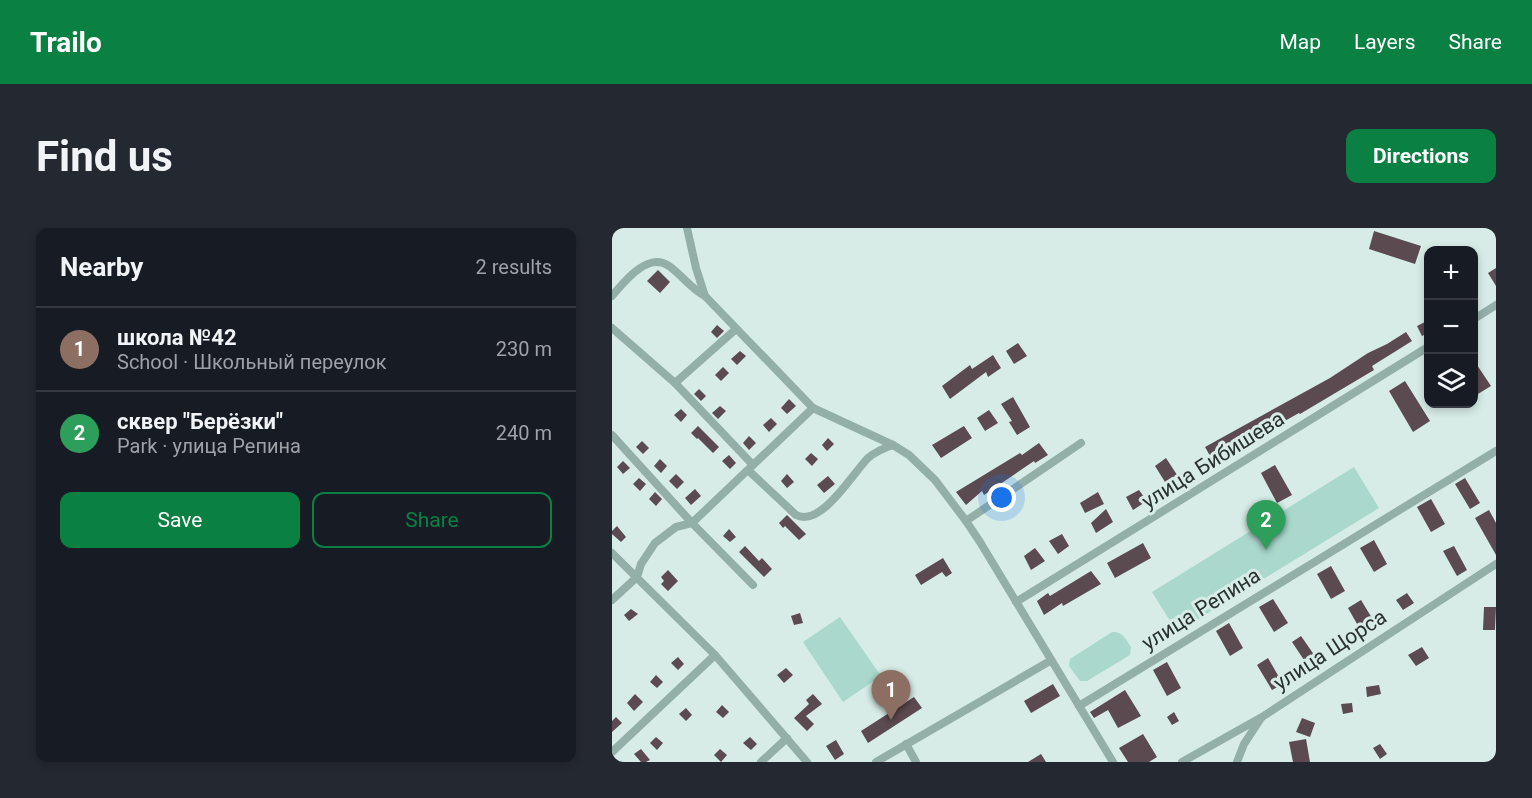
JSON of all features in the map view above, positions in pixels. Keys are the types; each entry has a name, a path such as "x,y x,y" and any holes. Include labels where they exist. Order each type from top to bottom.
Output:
{"street":[{"path":"687,228 705,296"},
{"path":"612,296 624,282 644,266 652,262 668,265 696,291 705,296 813,408 893,445 909,455 935,480 966,521 1113,762"},
{"path":"1478,316 1496,305"},
{"path":"612,328 675,383 796,514 806,518 814,516 828,505 869,457 893,445"},
{"path":"675,383 736,329"},
{"name":"улица Бибишева","path":"1016,602 1424,349"},
{"path":"612,600 637,578 641,564 655,543 676,527 692,523 813,408"},
{"path":"612,435 692,523 753,585"},
{"path":"966,521 1081,443"},
{"name":"улица Репина","path":"1079,706 1496,451"},
{"path":"612,553 715,655 807,762"},
{"name":"улица Щорса","path":"1182,762 1262,717 1496,564"},
{"path":"612,752 715,655"},
{"path":"876,762 1050,661"},
{"path":"1237,762 1244,744 1262,717"},
{"path":"760,762 787,738"},
{"path":"906,744 916,762"}],"green space":[{"path":"1354,467 1379,508 1177,632 1152,592"},
{"path":"840,617 881,676 843,702 803,642"},
{"path":"1112,632 1121,634 1125,638 1131,647 1130,655 1087,681 1080,681 1069,666 1070,659"}],"building":[{"path":"1374,231 1421,246 1415,264 1369,249"},
{"path":"1496,268 1496,286 1488,273"},
{"path":"658,270 670,282 660,293 647,281"},
{"path":"1424,322 1424,335 1422,336 1417,326"},
{"path":"717,325 724,331 717,338 711,332"},
{"path":"1406,332 1412,341 1372,366 1374,370 1300,414 1213,461 1205,447 1330,378"},
{"path":"1018,343 1027,356 1014,364 1006,351"},
{"path":"740,351 746,356 737,365 731,359"},
{"path":"993,355 1001,368 988,377 986,372 950,399 942,386 970,365 972,369"},
{"path":"1478,366 1491,386 1478,394"},
{"path":"723,367 729,373 721,381 715,375"},
{"path":"1405,381 1430,421 1413,432 1389,391"},
{"path":"699,389 706,396 701,401 694,394"},
{"path":"1013,397 1030,427 1017,435 1009,422 1012,421 1001,404"},
{"path":"789,399 796,406 787,414 781,408"},
{"path":"720,406 726,411 718,419 712,413"},
{"path":"681,409 687,415 681,422 674,415"},
{"path":"989,410 998,423 985,431 977,418"},
{"path":"771,418 777,424 769,432 763,425"},
{"path":"698,426 719,447 713,453 691,433"},
{"path":"964,426 972,438 941,458 932,445"},
{"path":"749,436 756,443 749,450 743,443"},
{"path":"828,438 834,444 827,451 822,445"},
{"path":"642,441 649,448 643,454 636,447"},
{"path":"1039,443 1048,455 1035,463 1034,461 984,495 982,491 966,505 956,492 1020,453 1022,455"},
{"path":"811,453 818,459 812,466 805,459"},
{"path":"729,455 736,463 730,469 722,461"},
{"path":"1166,458 1181,481 1170,490 1155,466"},
{"path":"660,459 667,466 661,473 654,466"},
{"path":"623,461 630,468 623,474 617,467"},
{"path":"1275,465 1292,495 1277,503 1261,473"},
{"path":"676,474 684,482 677,489 669,481"},
{"path":"787,474 794,482 787,488 781,481"},
{"path":"828,476 835,484 824,493 817,485"},
{"path":"639,478 646,484 640,491 633,484"},
{"path":"1465,478 1480,503 1470,509 1455,484"},
{"path":"695,489 701,496 691,505 685,498"},
{"path":"1139,490 1147,501 1133,510 1126,497"},
{"path":"655,492 662,499 656,506 649,499"},
{"path":"1098,492 1104,504 1085,513 1080,503"},
{"path":"1431,499 1445,524 1431,532 1417,507"},
{"path":"1106,509 1113,522 1096,533 1091,523"},
{"path":"1489,510 1496,523 1496,555 1475,518"},
{"path":"787,515 806,534 799,540 779,523"},
{"path":"617,526 626,537 621,542 612,534"},
{"path":"729,529 736,537 730,542 723,536"},
{"path":"1062,534 1069,546 1058,554 1049,541"},
{"path":"1374,540 1387,564 1374,572 1360,548"},
{"path":"1143,543 1151,558 1115,578 1107,563"},
{"path":"745,546 759,561 762,558 772,569 764,577 739,552"},
{"path":"1454,546 1467,570 1457,576 1443,551"},
{"path":"1035,548 1045,561 1031,570 1024,556"},
{"path":"943,558 952,573 946,577 942,572 921,585 915,575"},
{"path":"1331,566 1345,591 1331,599 1317,574"},
{"path":"668,570 678,581 668,591 661,584 664,581 661,577"},
{"path":"1091,571 1101,584 1063,606 1062,603 1044,615 1037,601 1048,593 1050,596"},
{"path":"1407,593 1414,603 1403,610 1396,600"},
{"path":"1273,599 1288,623 1274,632 1259,607"},
{"path":"1361,600 1375,623 1361,631 1348,608"},
{"path":"1484,607 1496,607 1495,630 1483,630"},
{"path":"631,609 638,614 629,621 624,615"},
{"path":"800,613 803,623 794,625 791,616"},
{"path":"1229,623 1243,648 1230,656 1216,631"},
{"path":"1301,636 1317,659 1308,666 1292,642"},
{"path":"1422,647 1429,658 1416,666 1408,655"},
{"path":"678,657 684,664 678,670 671,663"},
{"path":"1268,658 1283,684 1272,690 1257,665"},
{"path":"1167,662 1181,688 1167,696 1153,670"},
{"path":"786,668 793,675 784,683 777,675"},
{"path":"656,675 663,682 657,688 650,682"},
{"path":"1053,684 1060,696 1031,713 1024,701"},
{"path":"1379,685 1381,694 1367,697 1366,687"},
{"path":"1125,690 1141,716 1118,728 1108,710 1094,718 1090,712"},
{"path":"635,694 643,702 634,711 627,703"},
{"path":"813,694 822,704 806,716 814,724 807,731 794,718 809,704 806,700"},
{"path":"914,697 922,708 868,743 861,731"},
{"path":"1352,703 1353,712 1343,714 1341,704"},
{"path":"722,705 729,712 723,718 716,712"},
{"path":"686,708 692,715 686,721 679,714"},
{"path":"1174,712 1179,721 1172,725 1167,717"},
{"path":"616,717 622,723 612,732 612,721"},
{"path":"1302,718 1315,723 1310,737 1296,732"},
{"path":"1143,734 1157,757 1149,762 1128,762 1119,748"},
{"path":"656,737 663,743 657,750 650,743"},
{"path":"750,737 757,744 751,750 743,743"},
{"path":"1306,739 1310,762 1293,762 1289,742"},
{"path":"836,740 844,754 835,760 826,746"},
{"path":"1380,744 1387,754 1380,759 1373,748"},
{"path":"641,749 650,760 641,762 634,754"},
{"path":"720,749 727,755 721,762 714,755"},
{"path":"1041,754 1046,762 1028,762"}],"place":[{"name":"сквер \"Берёзки\"","path":"1266,550"},
{"name":"школа №42","path":"891,720"}]}
